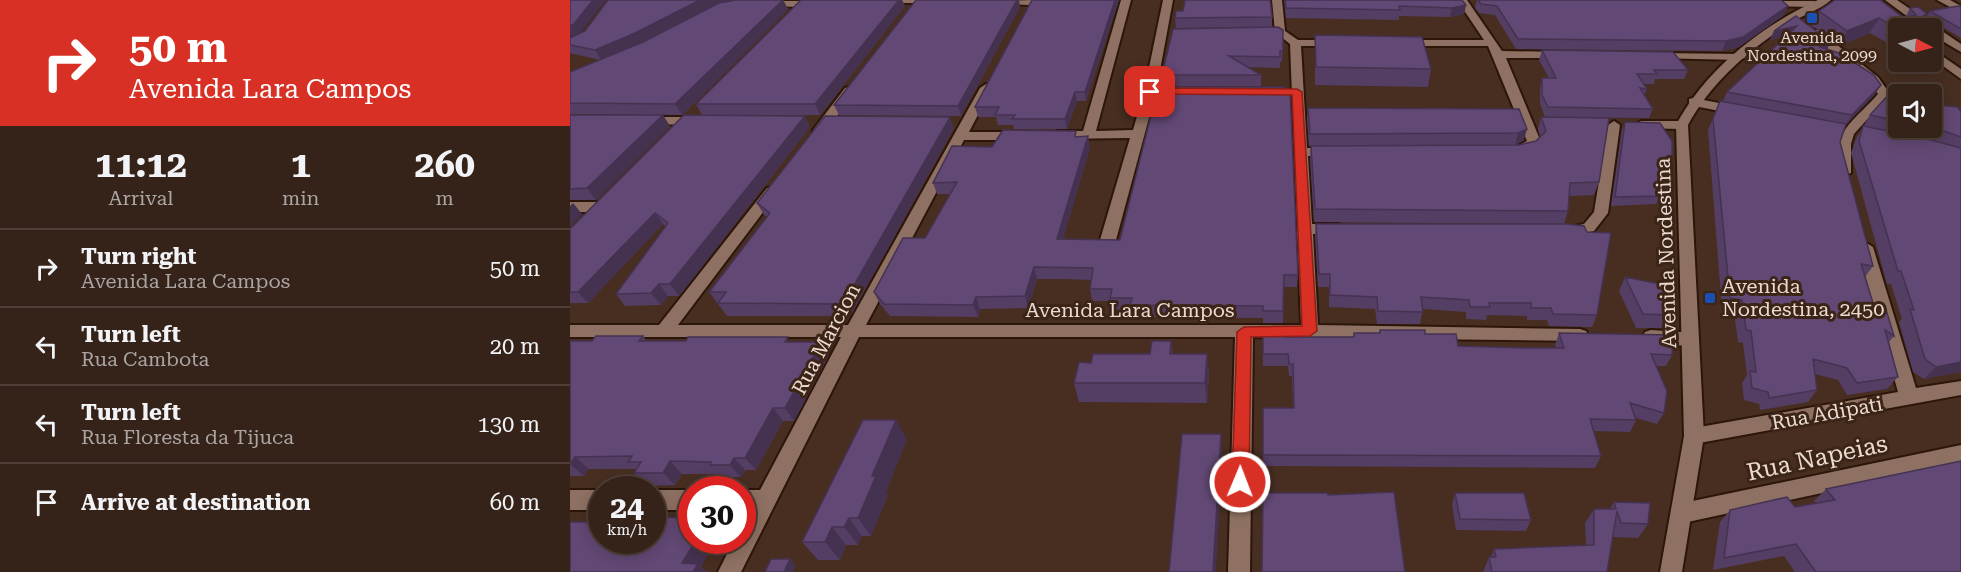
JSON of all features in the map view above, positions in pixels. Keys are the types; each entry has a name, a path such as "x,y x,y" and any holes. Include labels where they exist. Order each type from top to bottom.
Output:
{"street":[{"path":"878,0 952,1"},
{"path":"904,19 918,0"},
{"path":"1088,135 1126,0"},
{"path":"1108,240 1137,134 1156,92 1167,33 1168,0"},
{"path":"1277,0 1274,32 1295,43 1353,43"},
{"path":"1890,0 1915,18"},
{"path":"1942,0 1961,10"},
{"path":"986,1 1032,1 1021,21"},
{"path":"750,4 804,2"},
{"path":"786,21 804,2"},
{"path":"1468,2 1498,54 1534,141 1531,146 1521,150 1503,151"},
{"path":"1747,4 1820,2"},
{"name":"Avenida Nordestina","path":"1671,572 1683,513 1694,436 1682,125 1693,102 1740,57 1793,17 1820,2"},
{"path":"1793,17 1882,89 1884,94 1881,99 1843,130"},
{"path":"1942,36 1961,49"},
{"path":"1295,43 1291,92 1305,112 1301,152 1310,331"},
{"path":"1388,43 1492,43"},
{"path":"1498,54 1578,55"},
{"path":"1645,56 1740,57"},
{"path":"1942,60 1961,75"},
{"name":"Rua Marcion","path":"729,572 961,127 992,77"},
{"path":"806,148 855,84"},
{"path":"1693,102 1756,114"},
{"path":"674,136 706,104"},
{"path":"633,121 712,121"},
{"path":"804,121 849,121"},
{"path":"1554,232 1589,228 1600,213 1608,124 1682,125"},
{"path":"961,127 1088,135 1137,134"},
{"path":"1843,130 1869,135"},
{"path":"1843,130 1842,153 1848,180"},
{"path":"1301,152 1348,152"},
{"path":"664,330 784,176"},
{"path":"570,207 606,203 586,223"},
{"path":"1304,229 1350,230"},
{"path":"1862,234 1910,399"},
{"name":"Avenida Lara Campos","path":"570,331 1310,331 1594,336"},
{"path":"1239,572 1244,332"},
{"path":"1630,337 1689,338"},
{"name":"Rua Adipati","path":"1694,436 1910,399 1961,388"},
{"name":"Rua Napeias","path":"1683,513 1961,454"},
{"path":"570,500 588,500"},
{"path":"756,500 765,500"}],"building":[{"path":"570,0 593,0 570,26"},
{"path":"608,0 700,0 633,34 595,50 570,45 570,38 585,31"},
{"path":"736,0 783,0 675,104 570,103 570,72 643,42 719,3"},
{"path":"801,0 899,0 815,104 696,104"},
{"path":"916,0 1017,0 958,106 834,105"},
{"path":"1032,0 1115,0 1085,92 1075,92 1065,119 1012,119 1015,115 995,115 999,107 975,107"},
{"path":"1185,0 1270,0 1272,17 1175,18 1176,11 1183,11"},
{"path":"1285,0 1462,0 1466,5 1452,8 1399,6 1400,10 1286,8"},
{"path":"1478,0 1781,0 1788,6 1743,37 1726,41 1518,39 1497,6 1481,4"},
{"path":"1835,0 1880,0 1904,18 1888,18 1888,23 1879,18 1847,31 1819,11"},
{"path":"1918,7 1927,14 1920,18 1904,18 1916,15 1910,8"},
{"path":"1961,7 1961,29 1930,11"},
{"path":"1796,16 1831,42 1820,47 1849,56 1847,58 1874,75 1881,85 1852,115 1727,92 1797,26 1774,31"},
{"path":"1278,27 1283,30 1283,51 1280,51 1280,57 1229,56 1261,75 1162,75 1173,29"},
{"path":"1315,35 1422,37 1431,69 1316,67"},
{"path":"1542,50 1673,52 1688,70 1654,70 1657,74 1637,74 1647,89 1640,88 1653,109 1548,107 1542,95 1542,78 1556,78"},
{"path":"1163,87 1283,87 1290,91 1298,275 1284,275 1283,311 1263,311 1263,306 1130,305 1132,298 1110,298 1112,289 1090,289 1093,268 1034,267 1025,296 976,297 973,305 884,304 874,292 903,238 925,238 957,182 933,183 952,146 992,147 1003,130 1076,131 1075,137 1088,136 1057,239 1120,240 1156,95 1164,95"},
{"path":"1888,95 1888,119 1870,115"},
{"path":"1720,101 1846,124 1840,142 1873,266 1861,264 1873,303 1885,306 1894,336 1885,330 1898,377 1857,383 1847,368 1813,359 1817,390 1769,398 1768,392 1752,388 1750,371 1756,372 1751,331 1746,330 1742,300 1730,298 1713,119"},
{"path":"1942,106 1958,107 1961,112 1961,137 1942,130"},
{"path":"1308,108 1519,109 1527,129 1518,133 1310,134"},
{"path":"570,115 663,115 587,188 570,189"},
{"path":"684,115 805,116 670,284 659,284 651,293 616,294 668,223 655,213 578,292 570,292 570,229"},
{"path":"825,116 950,117 845,301 838,304 718,303 726,292 709,292 770,213 757,203"},
{"path":"1541,117 1609,118 1599,182 1570,183 1568,211 1315,209 1311,146 1519,145 1536,141 1546,131"},
{"path":"1625,122 1660,123 1672,141 1672,191 1657,192 1660,196 1615,197"},
{"path":"1863,126 1888,131 1888,138 1922,138 1961,148 1961,362 1936,367 1925,359 1910,309 1914,310 1901,271 1898,271 1859,141"},
{"path":"1316,224 1567,224 1584,226 1587,232 1611,233 1597,315 1553,314 1551,308 1531,308 1531,303 1489,303 1490,307 1470,307 1469,300 1421,297 1423,312 1378,311 1377,297 1330,295 1330,274 1319,274"},
{"path":"1625,277 1675,287 1675,305 1668,315 1643,314"},
{"path":"1263,328 1283,328 1284,337 1354,337 1354,333 1380,333 1380,330 1425,330 1425,334 1456,334 1458,346 1528,348 1564,348 1559,333 1673,335 1672,355 1651,354 1667,391 1664,413 1630,403 1636,420 1590,419 1601,456 1263,455 1263,408 1294,408 1293,364 1289,364 1288,354 1263,354"},
{"path":"596,336 643,336 639,341 686,341 688,337 788,337 785,342 821,342 785,408 773,408 745,458 734,458 730,465 670,461 663,473 634,473 641,462 628,462 632,456 575,457 570,464 570,341 592,341"},
{"path":"1152,341 1171,341 1170,354 1207,354 1205,383 1074,383 1079,362 1091,363 1093,354 1150,354"},
{"path":"863,420 896,420 872,476 876,476 858,518 849,518 844,527 832,527 825,542 802,542"},
{"path":"1182,434 1221,434 1213,572 1169,572"},
{"path":"1961,461 1961,572 1816,572 1796,544 1724,558 1730,510 1787,497 1795,507 1835,500 1826,489"},
{"path":"1394,492 1405,572 1262,572 1263,493 1328,493 1328,495"},
{"path":"1455,493 1524,493 1531,520 1460,519"},
{"path":"1614,502 1650,503 1648,524 1621,523 1617,511 1607,572 1492,572 1489,557 1496,557 1494,549 1594,545 1594,509 1616,509"},
{"path":"666,517 678,518 678,554 687,554 682,563 698,564 693,572 570,572 570,522 588,522 588,554 666,554"},
{"path":"771,559 790,559 784,572 765,572"}],"place":[{"name":"Avenida Nordestina, 2099","path":"1812,18"},
{"name":"Avenida Nordestina, 2450","path":"1710,298"}],"route":[{"path":"1150,92 1297,92 1310,331 1244,332 1240,482"}]}
